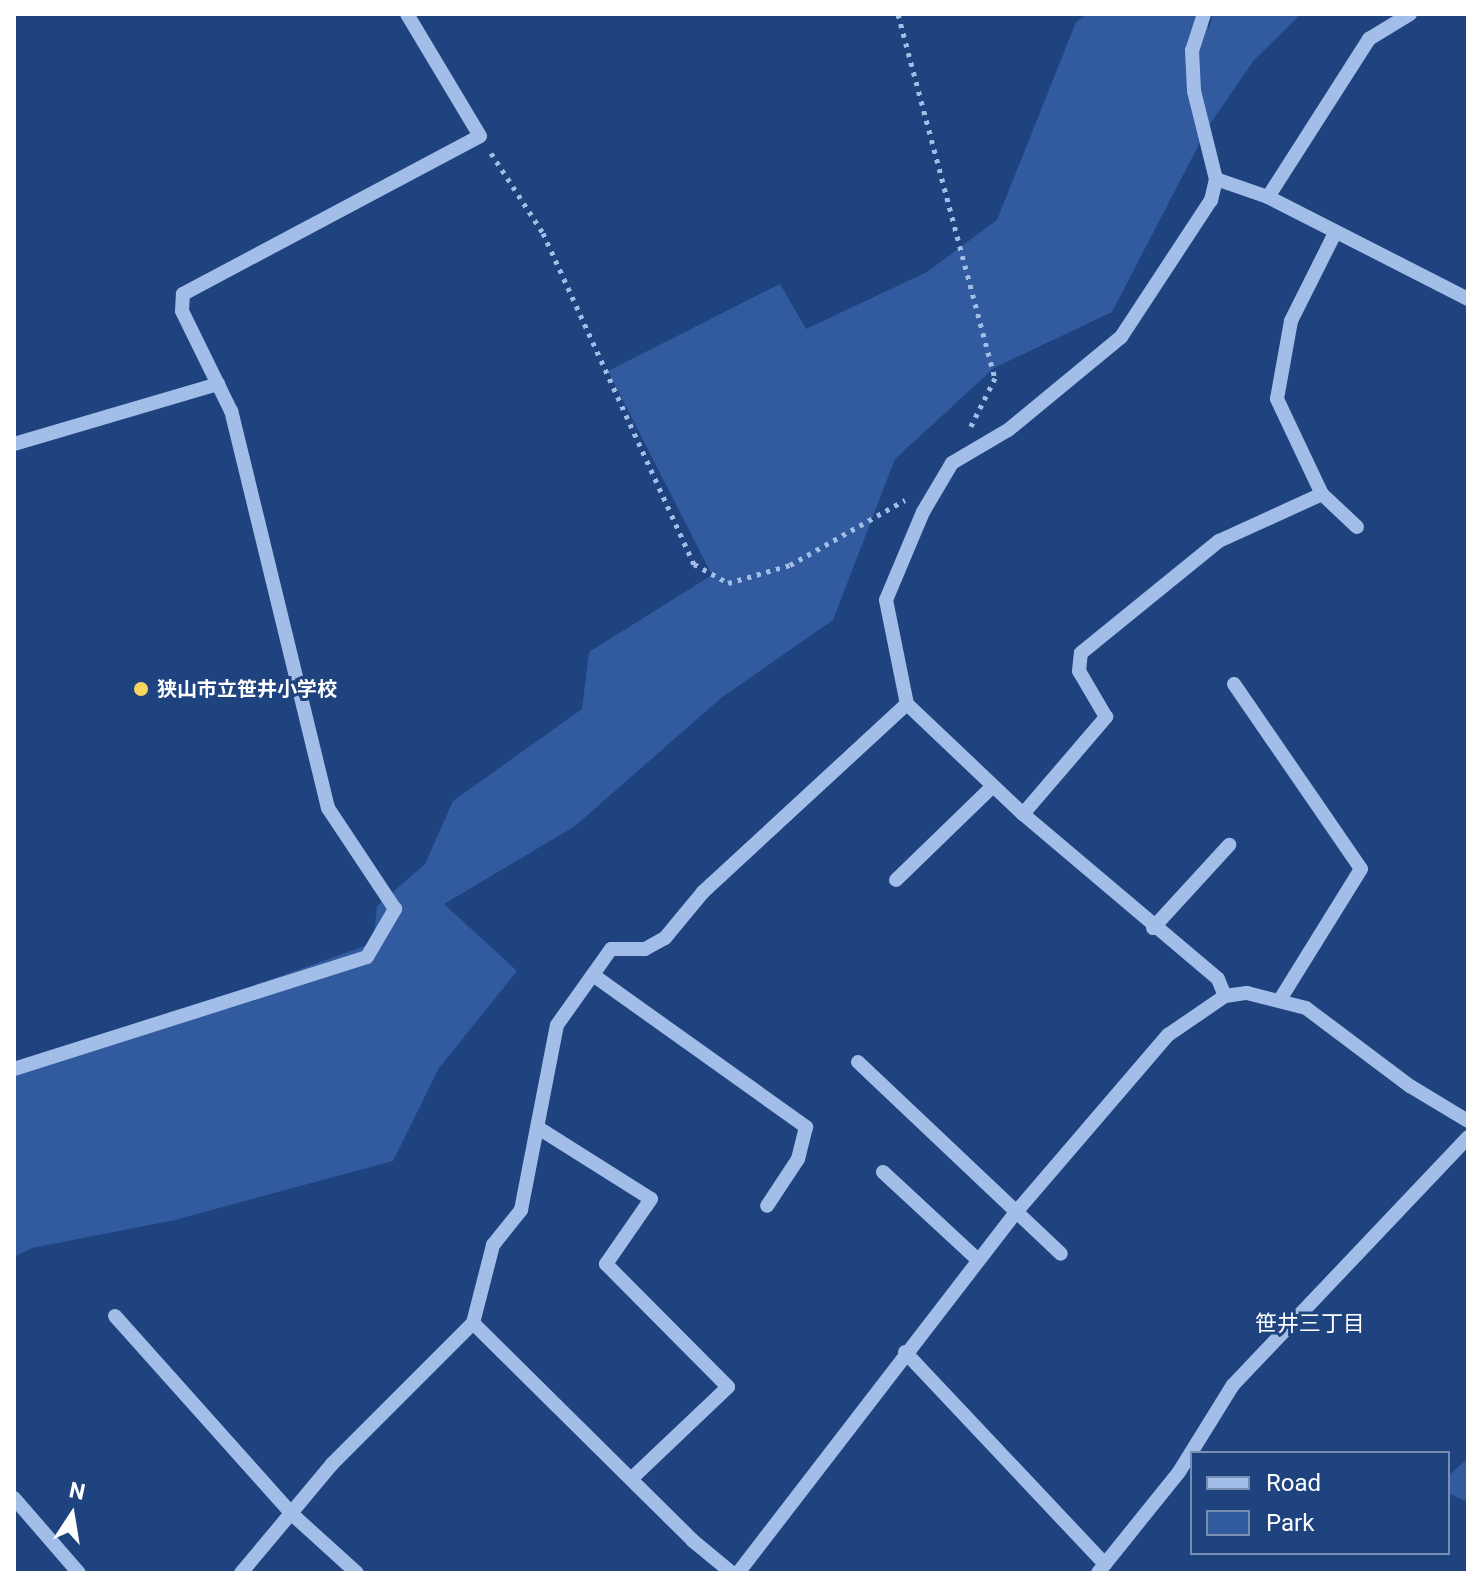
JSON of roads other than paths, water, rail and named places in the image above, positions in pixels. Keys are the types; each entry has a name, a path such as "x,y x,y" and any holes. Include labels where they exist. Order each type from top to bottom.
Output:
{"street":[{"path":"14,1069 367,957 395,909 328,808 231,411 182,311 183,294 480,136 407,14"},
{"path":"1204,14 1192,50 1194,91 1216,179 1211,200 1121,337 1008,430 952,463 886,600 907,704 1023,814 1153,928 1218,979 1225,996"},
{"path":"1268,197 1369,39 1410,14"},
{"path":"1216,179 1268,197 1468,299"},
{"path":"1335,233 1291,321 1277,399 1322,494 1357,527"},
{"path":"14,444 218,384"},
{"path":"1023,814 1106,717 1079,671 1081,653 1219,541 1322,494"},
{"path":"1234,684 1361,869 1281,998"},
{"path":"241,1573 293,1515 332,1464 473,1323 493,1245 521,1210 540,1129 557,1025 611,949 645,949 665,938 703,892 907,704"},
{"path":"896,880 993,786"},
{"path":"1153,928 1229,845"},
{"path":"593,975 806,1127 798,1159 767,1206"},
{"path":"473,1323 735,1573 1017,1211 1168,1035 1225,996 1281,998 1306,1008 1410,1086 1468,1121"},
{"path":"858,1062 1061,1254"},
{"path":"540,1129 651,1199 606,1264 728,1387 632,1478"},
{"path":"1192,1451 1233,1385 1468,1137"},
{"path":"883,1172 978,1260"},
{"path":"115,1316 293,1515 357,1573"},
{"path":"905,1352 1102,1568 1190,1454"},
{"path":"14,1498 79,1573"}],"place":[{"name":"狭山市立笹井小学校","path":"141,689"}],"district":[{"name":"笹井三丁目","path":"1310,1324"}]}
